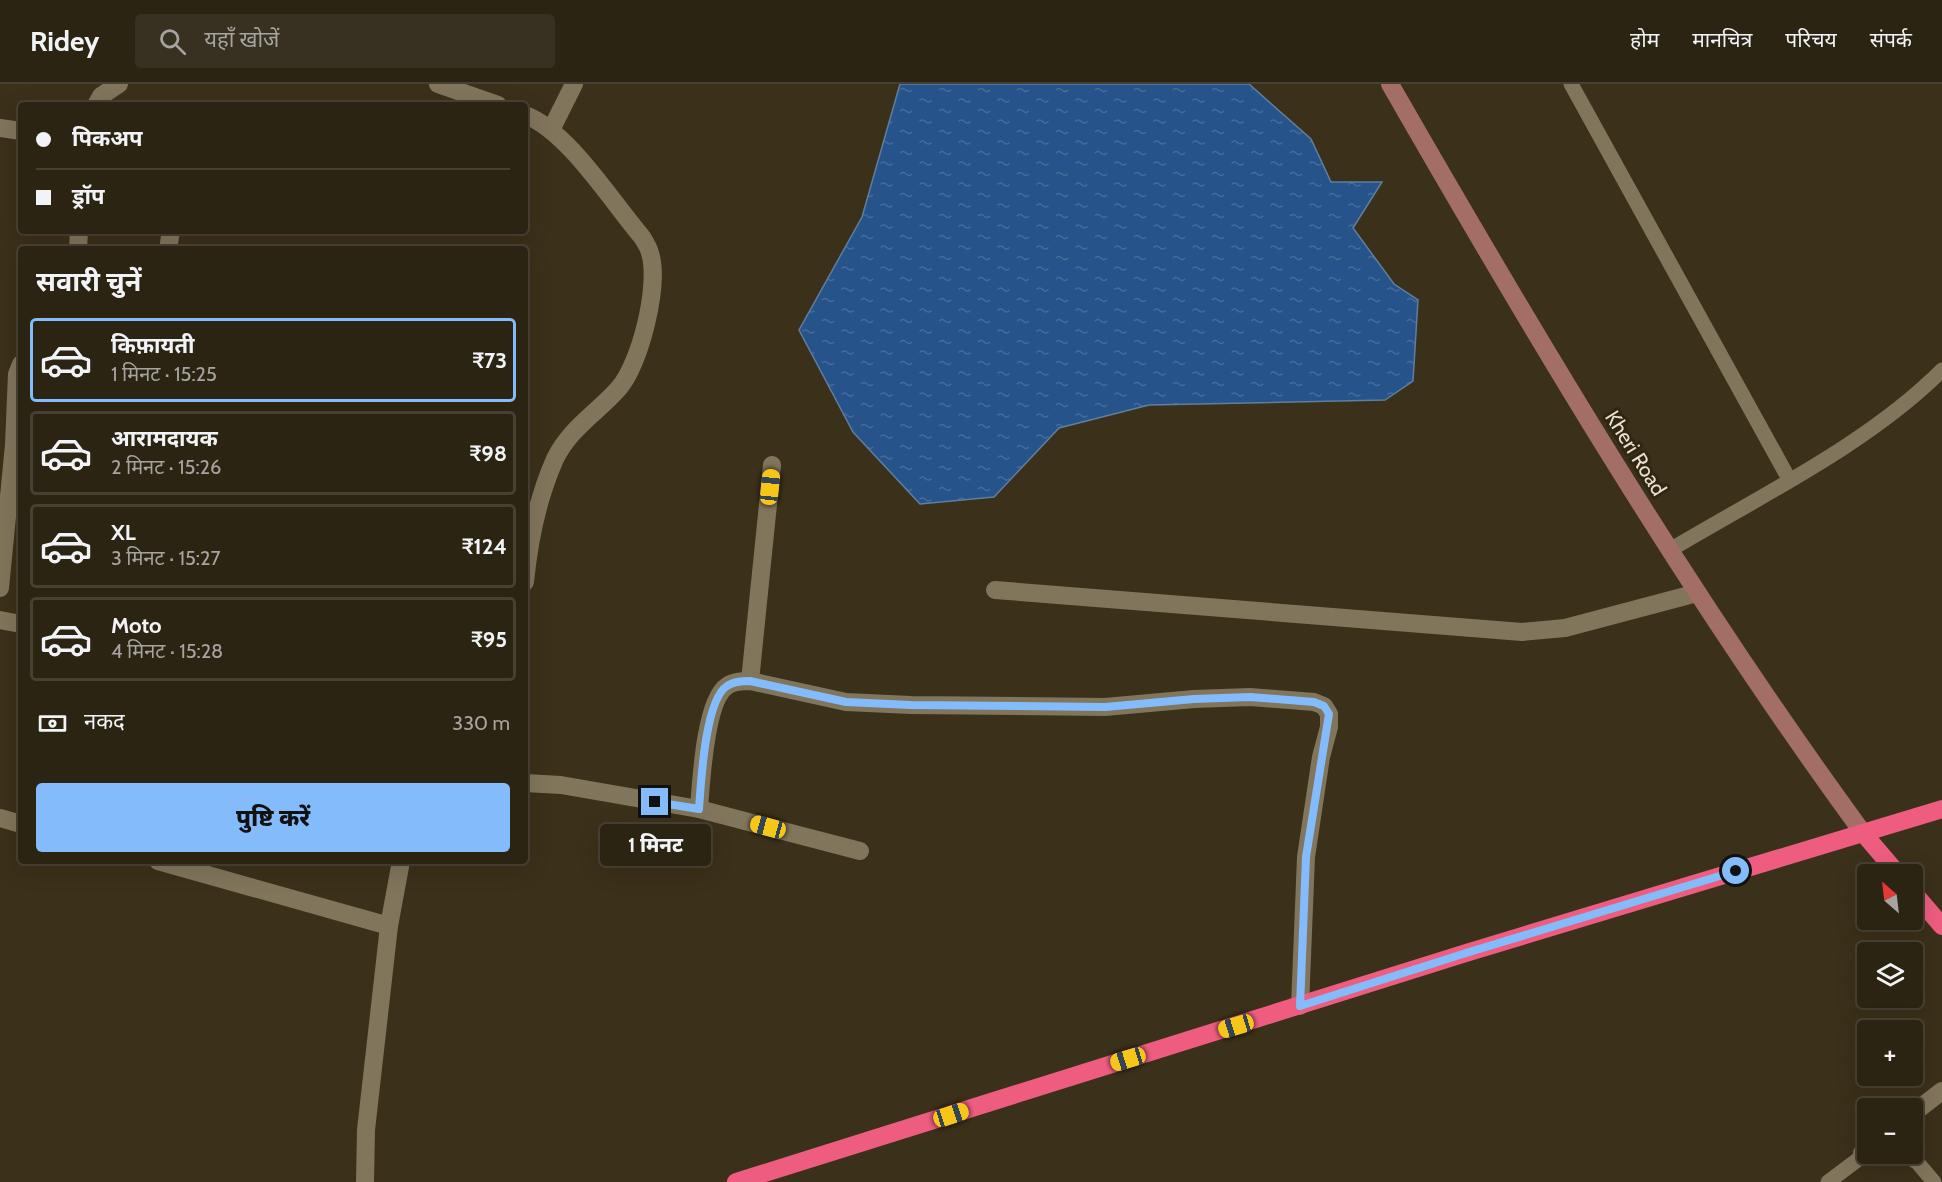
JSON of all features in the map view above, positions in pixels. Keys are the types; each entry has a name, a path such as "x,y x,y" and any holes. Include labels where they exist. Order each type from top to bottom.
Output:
{"highway":[{"path":"736,1182 1466,953 1942,808"},
{"path":"1863,833 1889,864"},
{"path":"1923,904 1942,926"}],"street":[{"path":"98,102 102,96 119,84"},
{"path":"438,84 489,102"},
{"path":"551,130 574,84"},
{"name":"Kheri Road","path":"1390,84 1502,278 1697,593 1781,721 1863,833"},
{"path":"528,117 551,130 569,148 642,237 650,252 652,286 638,350 629,374 603,405 571,433 556,458 532,536 528,562"},
{"path":"0,128 18,131"},
{"path":"0,588 14,445 18,371"},
{"path":"750,681 772,465"},
{"path":"995,590 1522,632 1565,628 1697,593"},
{"path":"0,620 18,623"},
{"path":"699,809 704,751 720,692 728,685 750,681 846,702 889,704 1105,707 1194,699 1250,697 1297,699 1324,706 1329,714 1329,727 1321,757 1306,857 1300,1006"},
{"path":"528,783 561,785 699,809 860,851"},
{"path":"0,819 18,823"},
{"path":"365,1182 366,1130 389,926 400,864"},
{"path":"183,865 389,926"},
{"path":"1923,1106 1942,1091"}],"lane":[{"path":"1571,84 1789,479"},
{"path":"1670,550 1836,451 1920,392 1942,370"},
{"path":"1828,1182 1857,1158"},
{"path":"1919,1164 1934,1182"}],"water":[{"path":"900,84 1249,84 1311,139 1331,182 1382,182 1353,228 1394,284 1418,300 1413,381 1385,400 1149,405 1059,428 994,497 920,504 853,432 799,330 862,217"}],"route":[{"path":"655,802 699,809 704,751 715,706 720,692 728,685 738,682 750,681 846,702 911,705 1105,707 1194,699 1250,697 1314,702 1324,706 1329,714 1329,727 1318,773 1306,857 1300,1006 1736,871"}]}
